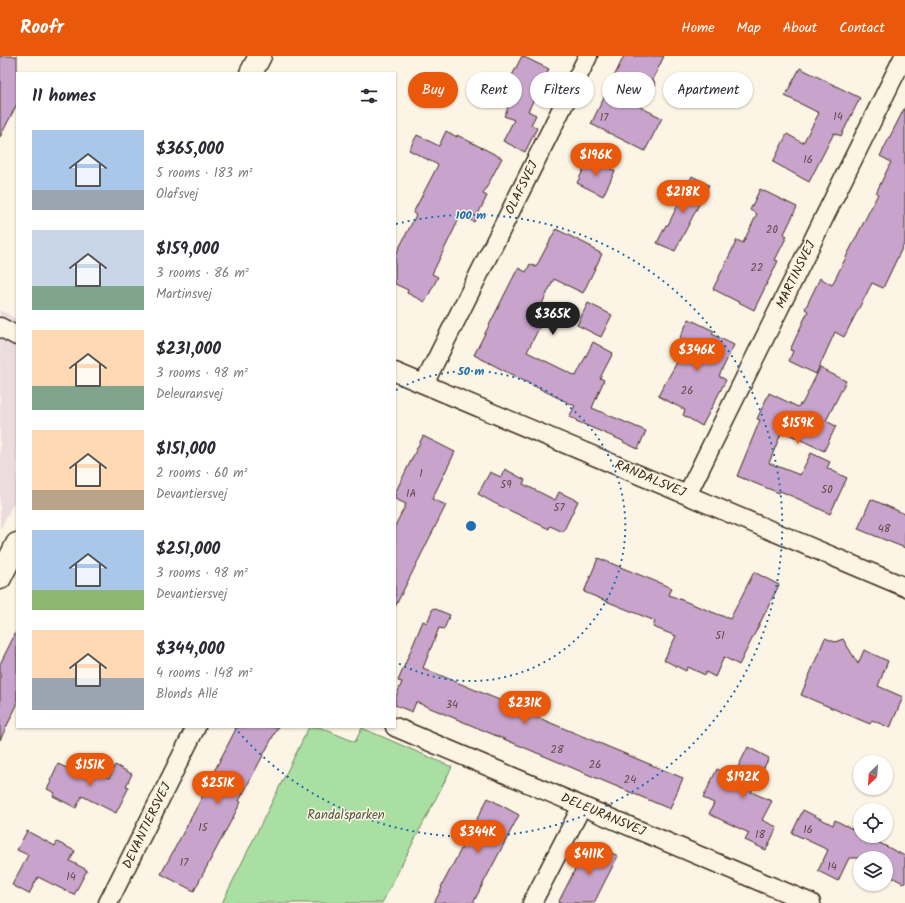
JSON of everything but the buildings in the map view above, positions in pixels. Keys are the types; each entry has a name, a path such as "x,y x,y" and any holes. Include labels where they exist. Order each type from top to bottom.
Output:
{"street":[{"path":"252,72 260,56"},
{"name":"OLAFSVEJ","path":"424,384 588,56"},
{"name":"MARTINSVEJ","path":"687,495 904,56"},
{"path":"0,327 16,335"},
{"name":"RANDALSVEJ","path":"396,372 905,587"},
{"path":"0,578 16,546"},
{"name":"DELEURANSVEJ","path":"396,727 811,903"},
{"name":"DEVANTIERSVEJ","path":"108,903 196,728"},
{"path":"532,903 582,806"}],"shaded area":[{"path":"0,310 16,318 16,498 0,530"}],"green space":[{"name":"Randalsparken","path":"309,728 321,728 355,742 362,728 452,767 382,903 222,903"}]}
